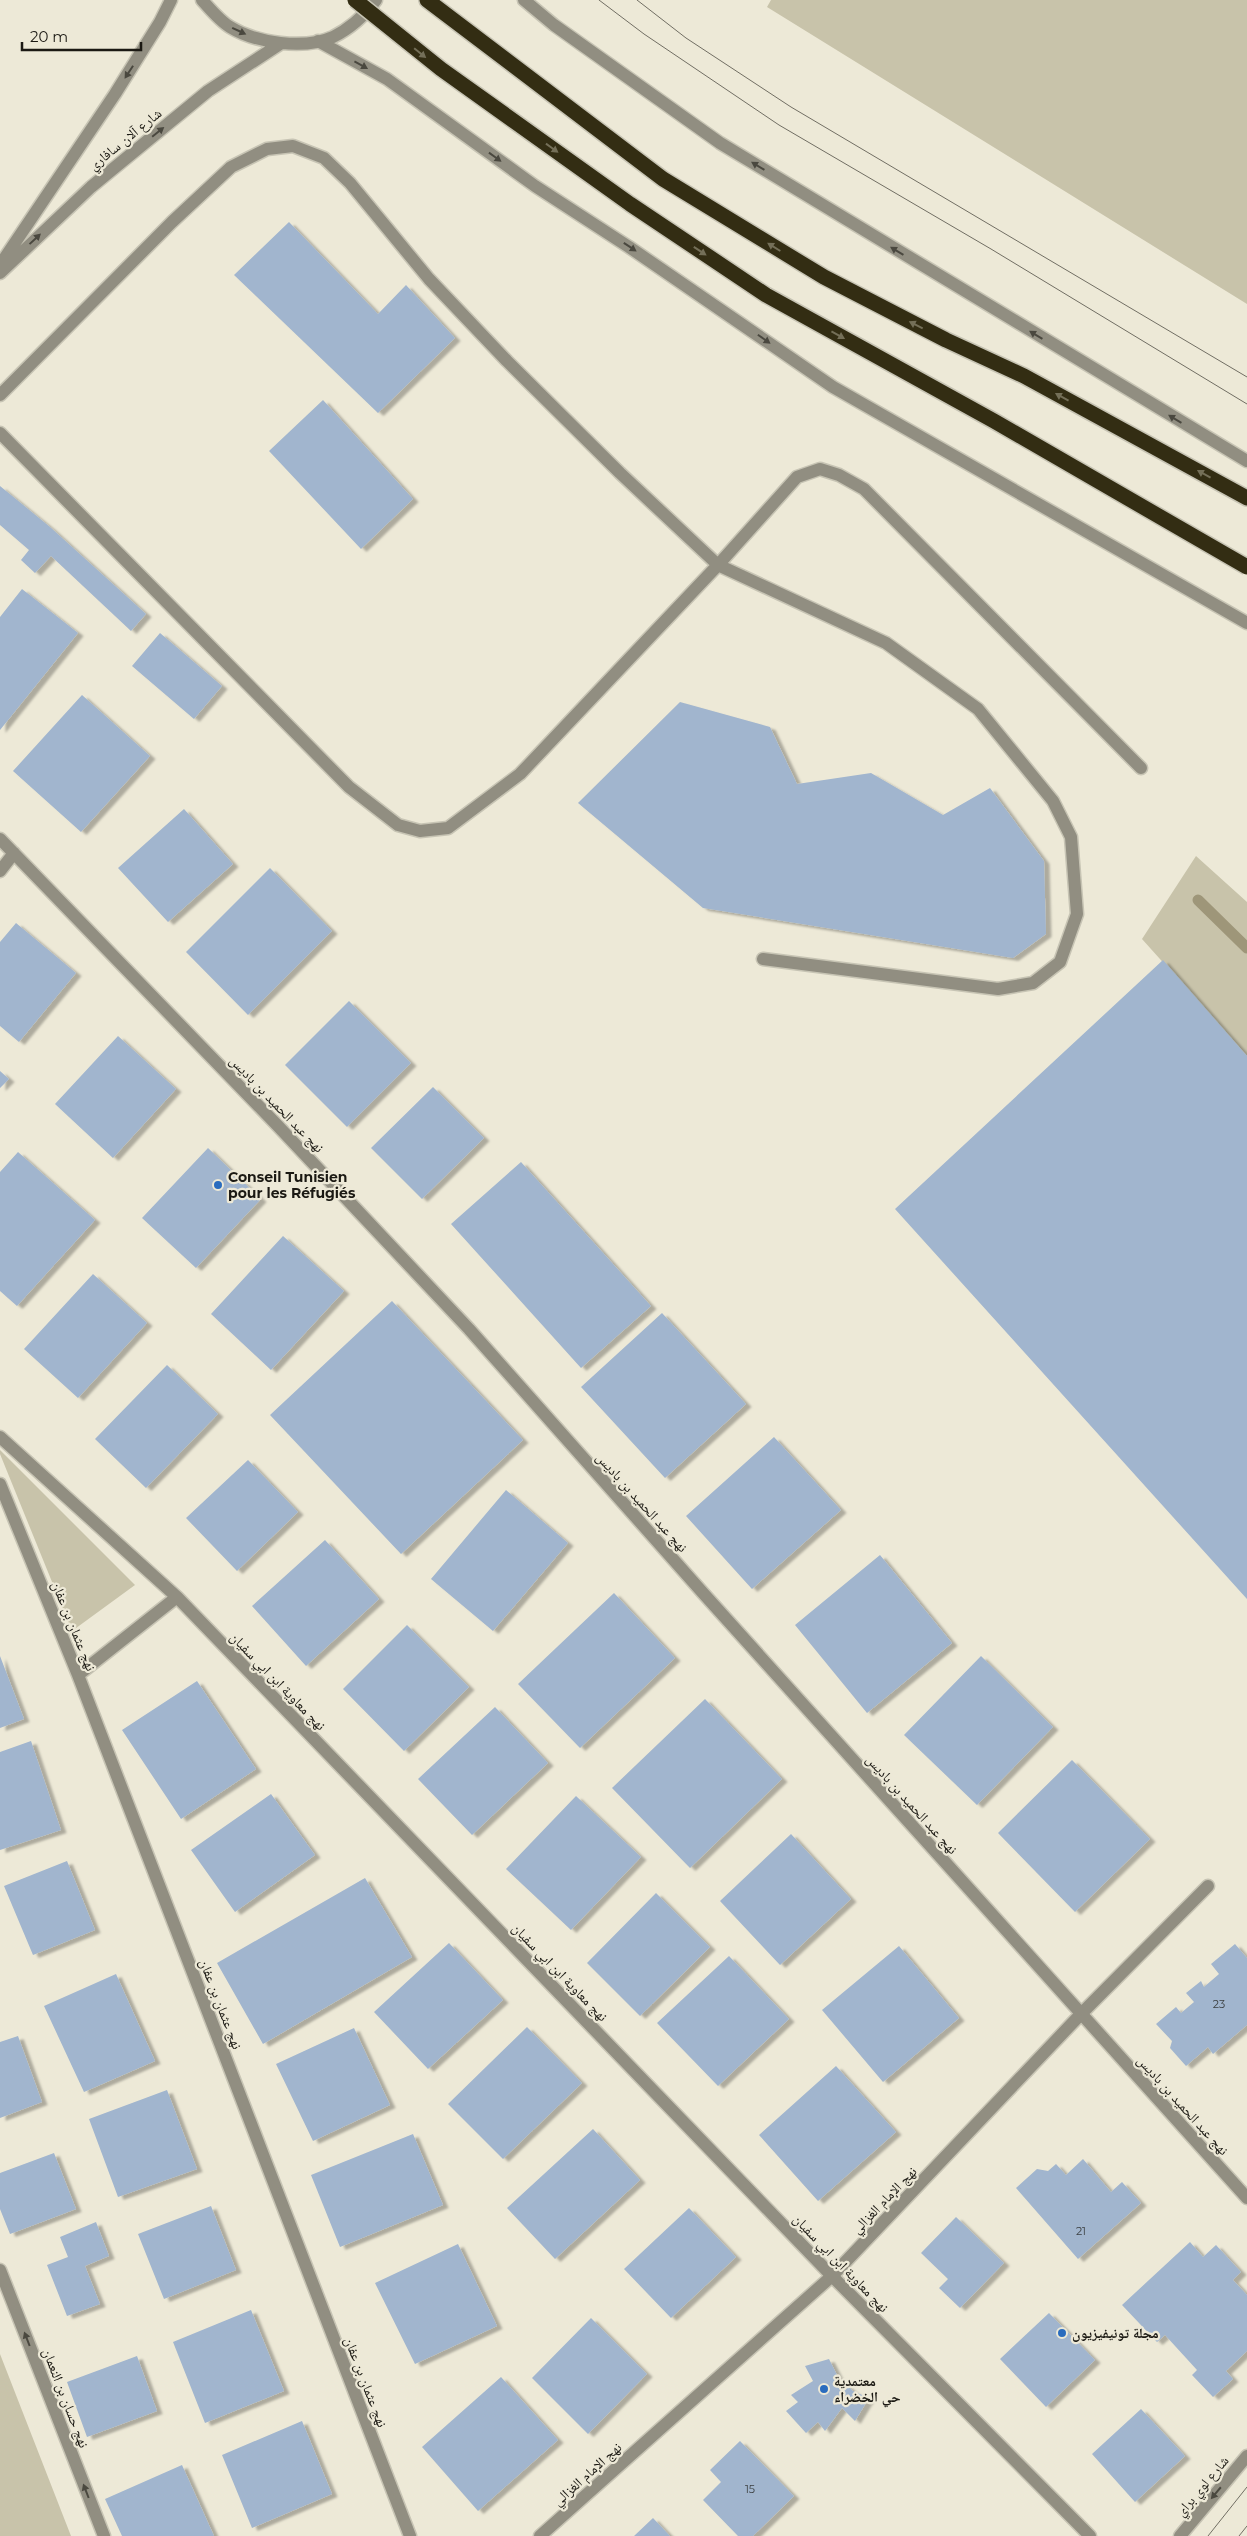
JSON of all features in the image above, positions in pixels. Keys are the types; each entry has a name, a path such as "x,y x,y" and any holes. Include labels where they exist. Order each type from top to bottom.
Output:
{"highway":[{"path":"355,0 441,69 630,204 766,295 1003,426 1247,567"},
{"path":"427,0 663,179 824,277 946,340 1024,376 1247,498"}],"street":[{"name":"شارع آلان سافاري","path":"0,265 115,94 160,22 171,0"},
{"path":"202,0 229,26 261,42 280,44 318,41 333,37 363,17 376,0"},
{"path":"524,0 554,25 720,143 1247,461"},
{"path":"318,41 386,79 535,186 629,246 833,387 1247,623"},
{"name":"شارع آلان سافاري","path":"0,273 91,187 201,97 280,44"},
{"path":"0,396 172,222 231,167 267,149 293,146 324,158 350,183 429,279 620,473 718,565 886,643 978,709 1053,801 1071,837 1076,914 1060,962 1033,983 998,988 764,959"},
{"path":"0,433 349,787 398,825 420,831 448,828 520,774 718,565 797,477 820,469 840,475 864,490 1141,768"},
{"name":"نهج عبد الحميد بن باديس","path":"0,839 278,1126 469,1329 1247,2198"},
{"path":"0,871 14,853"},
{"name":"نهج معاوية ابن ابي سفيان","path":"0,1436 177,1597 832,2276 1090,2536"},
{"name":"نهج عثمان بن عفان","path":"0,1484 78,1676 410,2536"},
{"path":"78,1676 177,1597"},
{"name":"نهج الإمام الغزالي","path":"540,2536 832,2276 1081,2014 1208,1886"},
{"name":"نهج حسان بن النعمان","path":"0,2270 104,2536"},
{"name":"شارع لوي براي","path":"1180,2536 1247,2456"}],"shaded area":[{"path":"771,0 1247,0 1247,304 767,7"},
{"path":"1196,856 1247,902 1247,1056 1142,939"},
{"path":"0,1450 135,1585 72,1631 0,1454"},
{"path":"0,2354 71,2536 0,2536"}],"building":[{"path":"289,222 378,314 406,285 455,338 378,413 234,275"},
{"path":"323,400 413,499 361,549 269,451"},
{"path":"0,486 50,527 146,614 131,631 51,556 35,573 21,560 29,550 0,525"},
{"path":"22,589 78,633 0,730 0,617"},
{"path":"160,633 222,686 194,719 132,666"},
{"path":"82,695 150,756 81,832 13,771"},
{"path":"680,702 770,727 797,784 871,773 943,815 990,788 1044,861 1046,934 1013,958 703,908 578,803"},
{"path":"184,809 233,864 168,922 118,868"},
{"path":"270,868 332,931 248,1015 186,952"},
{"path":"16,923 76,973 19,1042 0,1026 0,942"},
{"path":"1163,960 1247,1056 1247,1599 895,1209"},
{"path":"349,1001 411,1063 347,1127 285,1065"},
{"path":"118,1036 176,1089 113,1158 55,1104"},
{"path":"0,1071 9,1079 0,1088"},
{"path":"433,1087 484,1138 422,1199 371,1148"},
{"path":"208,1148 261,1199 196,1268 142,1218"},
{"path":"18,1152 95,1220 17,1306 0,1291 0,1172"},
{"path":"521,1162 651,1306 581,1368 451,1224"},
{"path":"283,1236 344,1291 271,1370 211,1314"},
{"path":"93,1274 147,1323 78,1398 24,1349"},
{"path":"392,1301 523,1440 401,1554 270,1415"},
{"path":"662,1313 746,1404 665,1478 581,1387"},
{"path":"167,1365 218,1414 146,1488 95,1439"},
{"path":"774,1437 841,1510 752,1589 686,1516"},
{"path":"248,1460 298,1512 237,1571 186,1518"},
{"path":"506,1490 568,1543 493,1631 431,1579"},
{"path":"325,1540 379,1599 306,1666 252,1606"},
{"path":"880,1555 952,1643 867,1713 795,1625"},
{"path":"614,1593 675,1658 580,1748 518,1684"},
{"path":"407,1625 469,1687 404,1751 343,1689"},
{"path":"0,1656 24,1719 0,1728"},
{"path":"981,1656 1053,1727 977,1805 904,1735"},
{"path":"197,1681 256,1769 181,1819 122,1730"},
{"path":"705,1699 782,1779 690,1868 612,1788"},
{"path":"495,1707 548,1763 472,1835 418,1779"},
{"path":"31,1741 61,1830 0,1850 0,1752"},
{"path":"1072,1760 1150,1839 1075,1912 998,1833"},
{"path":"271,1794 315,1855 235,1912 191,1850"},
{"path":"576,1796 641,1857 571,1930 506,1869"},
{"path":"791,1834 851,1899 780,1965 720,1901"},
{"path":"67,1861 95,1930 33,1955 4,1886"},
{"path":"365,1878 412,1957 263,2044 217,1963"},
{"path":"656,1893 710,1947 640,2016 587,1963"},
{"path":"449,1943 503,2000 428,2069 374,2012"},
{"path":"1235,1944 1247,1958 1247,2025 1213,2054 1208,2047 1186,2066 1170,2048 1172,2041 1156,2024 1176,2007 1181,2013 1194,2002 1186,1993 1201,1981 1204,1987 1219,1974 1211,1964"},
{"path":"899,1946 959,2018 883,2082 822,2010"},
{"path":"729,1956 789,2019 718,2086 657,2023"},
{"path":"116,1974 155,2061 84,2092 44,2006"},
{"path":"527,2027 582,2083 503,2159 448,2104"},
{"path":"354,2028 390,2105 313,2141 276,2064"},
{"path":"18,2036 42,2102 0,2118 0,2042"},
{"path":"836,2066 896,2132 818,2201 759,2135"},
{"path":"167,2090 197,2169 118,2197 89,2119"},
{"path":"593,2129 640,2180 555,2259 507,2208"},
{"path":"413,2134 443,2205 340,2247 311,2175"},
{"path":"54,2153 76,2209 10,2234 0,2209 0,2173"},
{"path":"1083,2159 1111,2192 1122,2182 1141,2203 1078,2259 1016,2188 1037,2169 1048,2171 1056,2164 1066,2175"},
{"path":"211,2206 236,2270 164,2299 138,2234"},
{"path":"689,2208 736,2257 671,2318 624,2269"},
{"path":"956,2217 1004,2263 960,2308 939,2288 948,2279 921,2253"},
{"path":"96,2222 109,2256 85,2266 100,2304 67,2316 47,2265 68,2257 60,2237"},
{"path":"1190,2242 1203,2257 1216,2245 1241,2272 1233,2280 1247,2295 1247,2351 1226,2371 1233,2379 1213,2397 1192,2375 1197,2370 1165,2335 1157,2342 1122,2305"},
{"path":"458,2244 497,2326 415,2364 375,2283"},
{"path":"251,2310 284,2391 205,2423 173,2342"},
{"path":"1049,2313 1095,2360 1046,2407 1000,2359"},
{"path":"591,2318 647,2374 588,2434 532,2378"},
{"path":"137,2356 157,2411 87,2437 67,2382"},
{"path":"829,2359 838,2377 853,2391 869,2398 855,2421 842,2408 825,2431 818,2422 806,2433 786,2411 798,2402 791,2395 813,2381 805,2366"},
{"path":"501,2377 558,2440 478,2511 422,2447"},
{"path":"1141,2409 1185,2456 1135,2502 1092,2454"},
{"path":"302,2421 332,2494 252,2528 222,2455"},
{"path":"740,2441 794,2496 753,2536 738,2536 703,2500 721,2482 710,2470"},
{"path":"182,2465 214,2536 122,2536 105,2499"},
{"path":"653,2518 670,2536 634,2536"}],"waterway":[{"path":"1198,900 1247,948"}],"tram line":[{"path":"599,0 644,34 779,125 991,249 1247,404"},
{"path":"637,0 686,38 791,107 1247,377"},
{"path":"1208,2536 1247,2487"},
{"path":"1239,2536 1247,2526"}],"place":[{"name":"Conseil Tunisien pour les Réfugiés","path":"218,1185"},
{"name":"مجلة تونيفيزيون","path":"1062,2333"},
{"name":"معتمدية حي الخضراء","path":"824,2389"}]}
